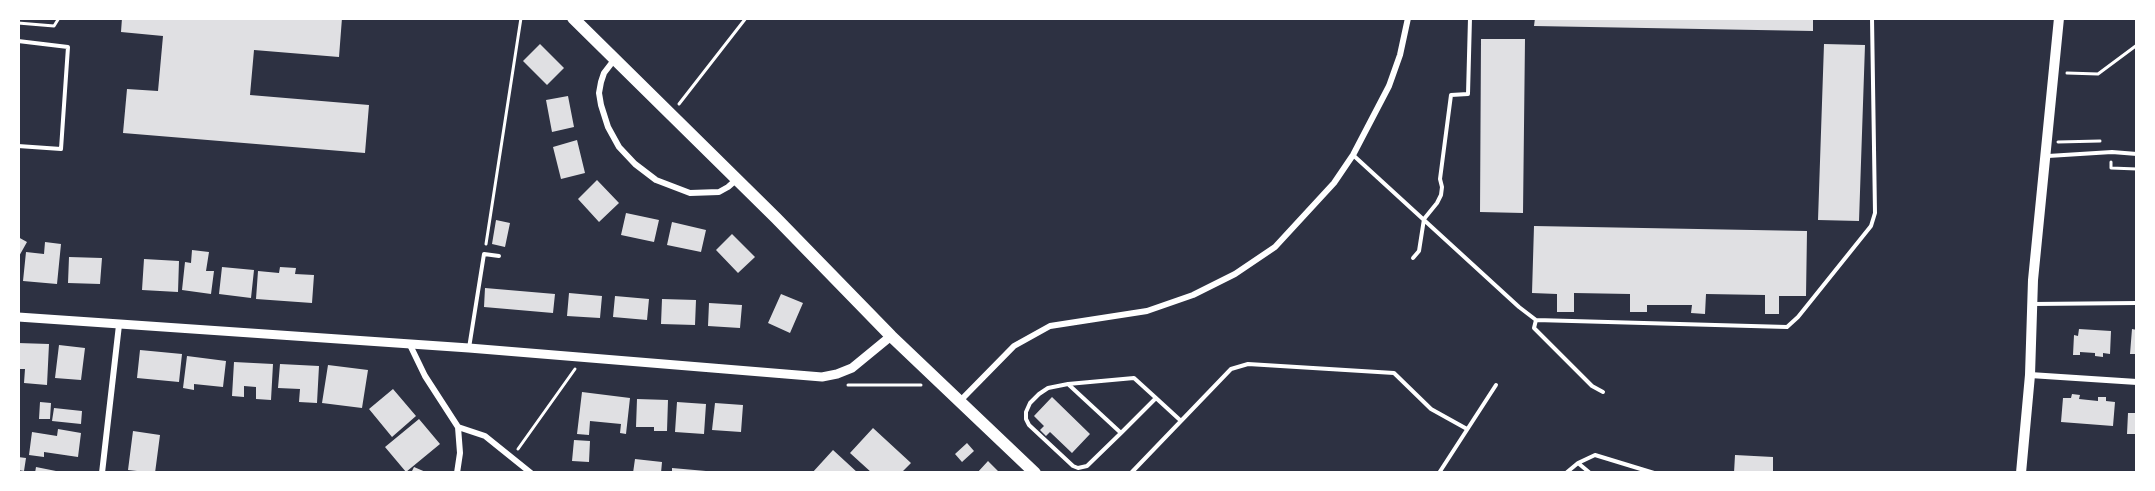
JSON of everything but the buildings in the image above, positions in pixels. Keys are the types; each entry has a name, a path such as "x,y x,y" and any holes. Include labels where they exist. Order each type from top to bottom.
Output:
{"main road":[{"path":"573,18 891,336 1035,473"},
{"path":"2021,473 2030,375 2032,304 2059,18"}],"street":[{"path":"960,401 1014,346 1050,326 1147,311 1194,295 1234,274 1282,240 1334,183 1353,155 1389,86 1400,55 1408,18"},
{"path":"614,60 604,73 601,82 599,93 601,105 608,127 620,147 635,164 656,180 690,193 719,192 728,188 736,180"},
{"path":"18,317 469,348 822,376 852,369 891,336"},
{"path":"102,473 119,325"},
{"path":"410,345 425,376 458,427 460,453 457,473"},
{"path":"2030,375 2137,382"},
{"path":"458,427 485,436 531,473"}],"lane":[{"path":"1413,258 1419,251 1424,219 1441,195 1440,179 1450,95 1468,94 1470,18"},
{"path":"1353,155 1536,320 1787,327 1798,317 1871,226 1875,213 1872,18"},
{"path":"18,41 68,48 61,149 18,146"},
{"path":"2045,156 2137,154"},
{"path":"469,348 484,254 499,256"},
{"path":"2032,304 2137,303"},
{"path":"1536,320 1534,328 1592,386 1603,392"},
{"path":"1131,473 1231,369 1248,364 1394,373 1431,409 1467,429"},
{"path":"1156,398 1086,466 1078,468 1029,425 1026,419 1030,403 1048,388 1134,378 1156,398 1180,420"},
{"path":"1068,384 1121,433"},
{"path":"1439,473 1496,385"},
{"path":"1566,473 1578,463 1595,455 1654,473"},
{"path":"1578,463 1590,473"}],"path":[{"path":"18,23 54,26 59,18"},
{"path":"484,254 521,18"},
{"path":"671,115 746,18"},
{"path":"2054,73 2098,74 2137,45"},
{"path":"511,458 584,357"},
{"path":"822,376 830,385 921,385"}]}
